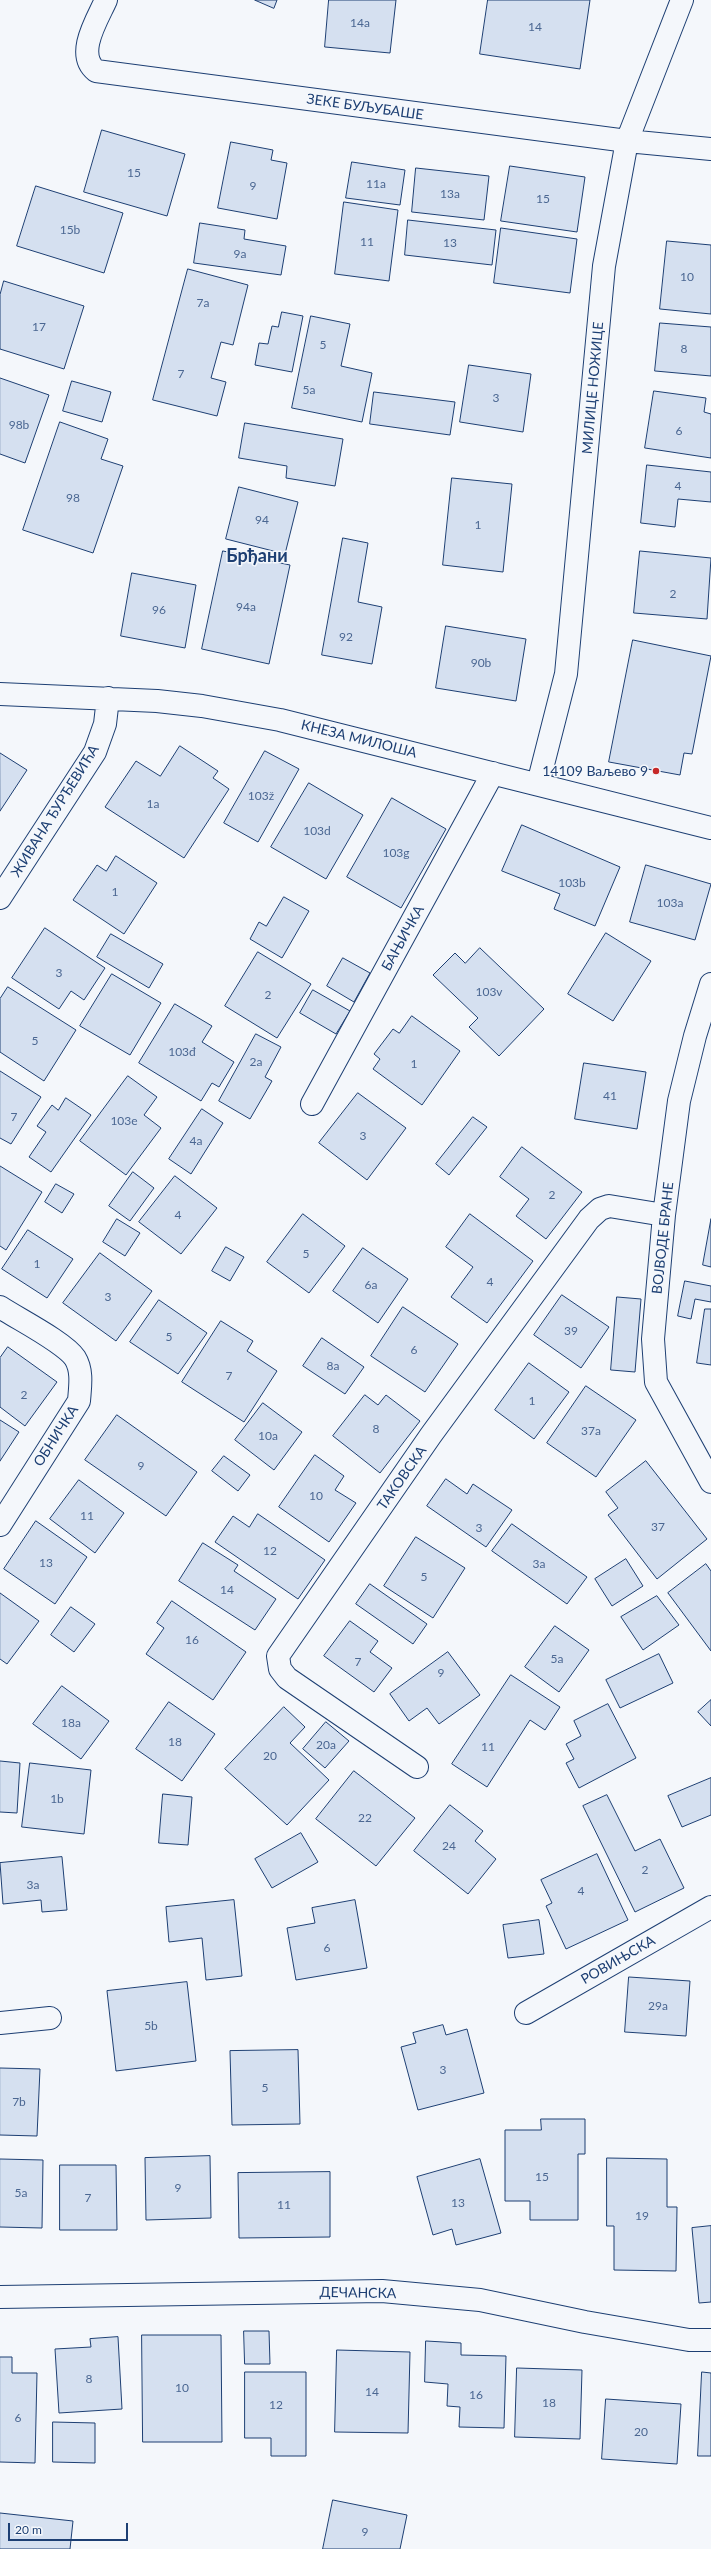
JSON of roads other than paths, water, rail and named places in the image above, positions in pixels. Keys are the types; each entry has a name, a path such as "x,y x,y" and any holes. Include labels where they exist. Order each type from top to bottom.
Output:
{"street":[{"name":"ЗЕКЕ БУЉУБАШЕ","path":"106,0 87,48 88,61 96,71 627,141 711,149"},
{"name":"МИЛИЦЕ НОЖИЦЕ","path":"538,784 566,674 604,266 627,141 682,0"},
{"name":"КНЕЗА МИЛОША","path":"0,694 108,698 202,706 280,720 711,828"},
{"name":"ЖИВАНА ЂУРЂЕВИЋА","path":"0,898 94,752 104,724 108,698"},
{"name":"БАЊИЧКА","path":"312,1104 493,773"},
{"name":"ВОЈВОДЕ БРАНЕ","path":"711,984 694,1036 679,1101 664,1215 653,1339 656,1382 711,1482"},
{"name":"ТАКОВСКА","path":"417,1767 288,1678 280,1669 278,1656 431,1435 589,1219 600,1209 609,1206 664,1215"},
{"name":"ОБНИЧКА","path":"0,1307 66,1349 77,1364 81,1386 79,1401 0,1525"},
{"name":"РОВИЊСКА","path":"526,2013 710,1909"},
{"path":"0,2022 50,2018"},
{"name":"ДЕЧАНСКА","path":"0,2297 382,2291 480,2300 607,2326 689,2340 711,2340"}],"place":[{"name":"14109 Ваљево 9","path":"656,771"}],"district":[{"name":"Брђани","path":"257,556"}]}
